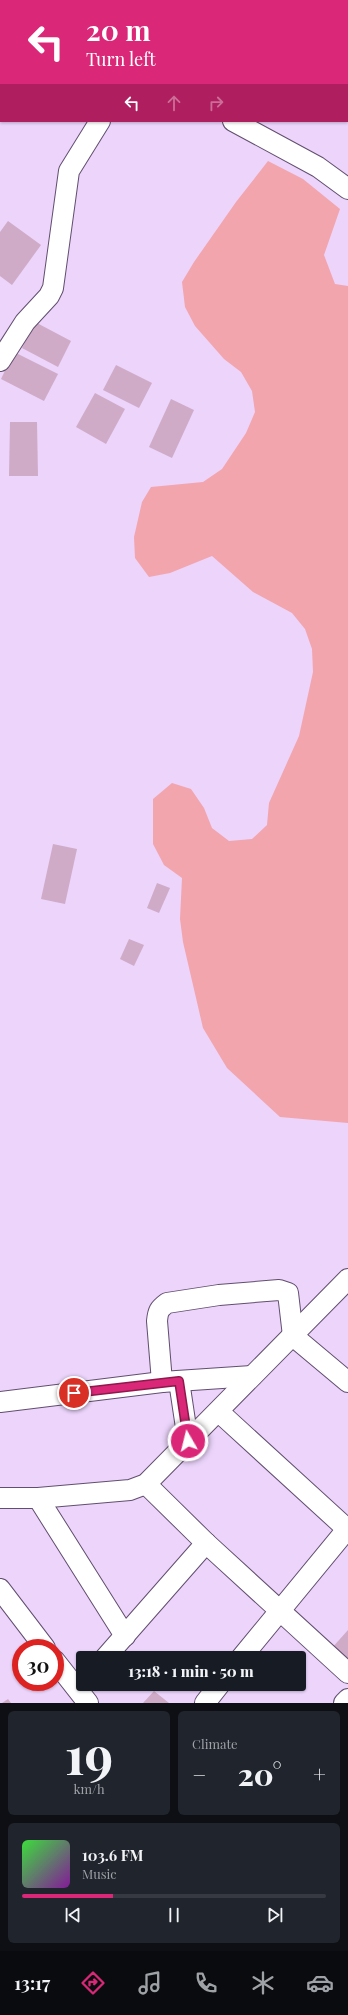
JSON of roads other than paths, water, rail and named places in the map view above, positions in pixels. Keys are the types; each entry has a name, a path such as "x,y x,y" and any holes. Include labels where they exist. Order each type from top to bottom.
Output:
{"street":[{"path":"0,361 25,322 49,296 53,288 69,172 99,122"},
{"path":"235,122 318,167 348,189"},
{"path":"0,1498 38,1498 130,1490 146,1484 219,1412 252,1376 348,1279"},
{"path":"188,1441 171,1381 158,1311 166,1303 219,1295 285,1290 288,1293 290,1301 293,1336 348,1382"},
{"path":"0,1402 171,1381 252,1376"},
{"path":"219,1412 347,1528 247,1651"},
{"path":"146,1484 206,1543 348,1673"},
{"path":"38,1498 125,1636"},
{"path":"111,1651 206,1543"},
{"path":"0,1589 38,1639"},
{"path":"64,1670 76,1684"},
{"path":"205,1703 214,1691"},
{"path":"344,1703 348,1699"}]}
